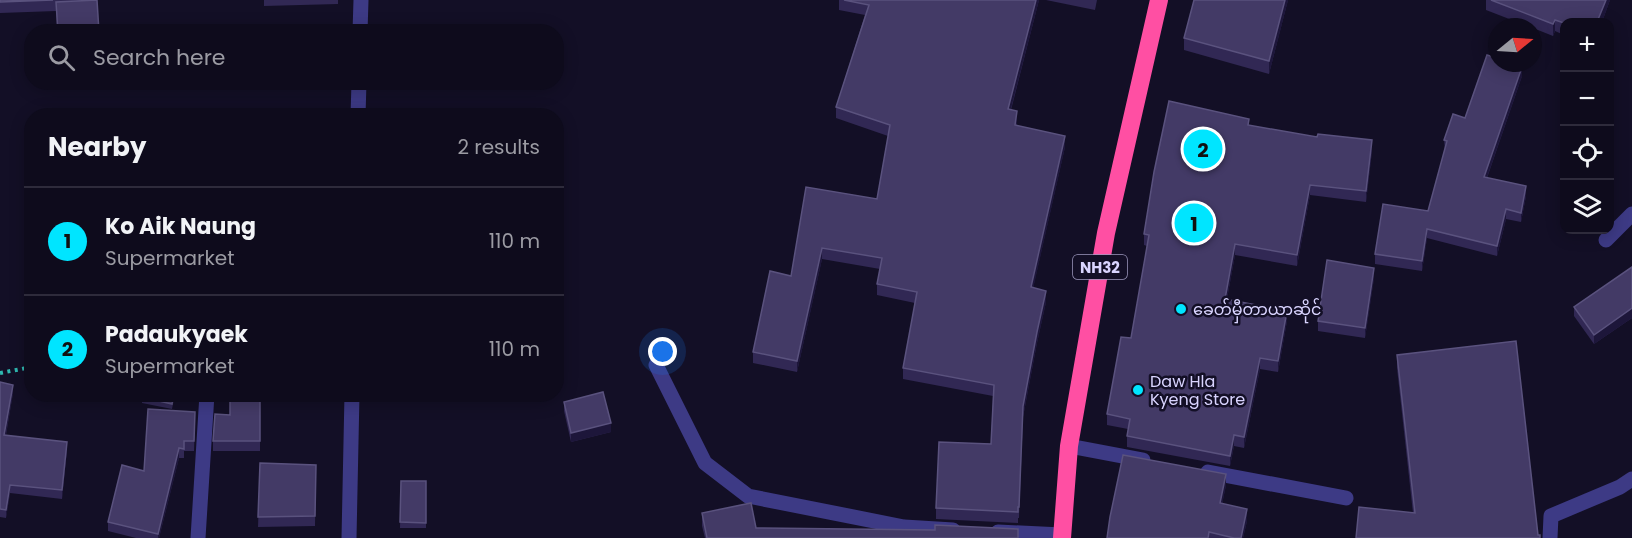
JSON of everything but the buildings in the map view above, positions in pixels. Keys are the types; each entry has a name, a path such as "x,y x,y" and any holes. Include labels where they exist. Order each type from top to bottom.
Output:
{"highway":[{"name":"NH32","path":"1062,536 1069,446 1106,233 1159,0"}],"street":[{"path":"360,24 361,0"},
{"path":"358,108 359,90"},
{"path":"1606,240 1632,214"},
{"path":"656,365 705,463 748,496 904,528 1062,536"},
{"path":"198,538 206,402"},
{"path":"349,538 352,402"},
{"path":"1069,446 1161,463"},
{"path":"1196,470 1346,498"},
{"path":"1550,538 1551,516 1620,487 1632,479"}],"path":[{"path":"0,372 24,368"}],"place":[{"name":"Padaukyaek","path":"1203,149"},
{"name":"Ko Aik Naung","path":"1194,223"},
{"name":"ခေတ်မှီတာယာဆိုင်","path":"1181,309"},
{"name":"Daw Hla Kyeng Store","path":"1138,390"}]}
